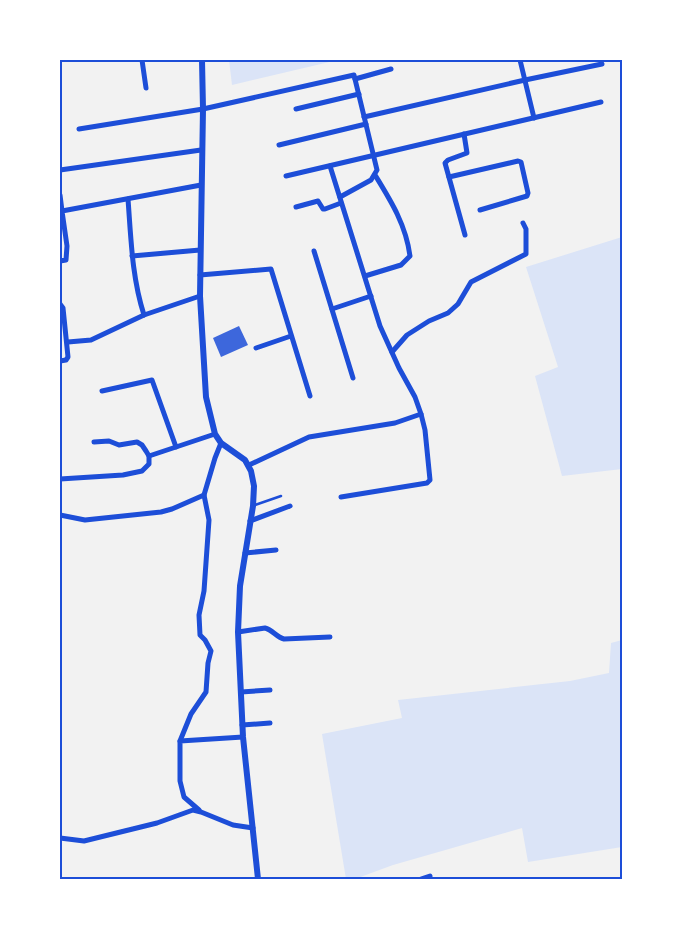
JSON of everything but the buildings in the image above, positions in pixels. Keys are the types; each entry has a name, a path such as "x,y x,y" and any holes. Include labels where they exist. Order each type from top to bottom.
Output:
{"street":[{"path":"142,60 146,88"},
{"path":"202,60 200,296 206,397 215,434 221,443 240,456 248,465 254,486 253,506 240,586 238,632 242,737 258,879"},
{"path":"520,60 534,118"},
{"path":"364,117 602,64"},
{"path":"355,79 391,70"},
{"path":"79,129 203,109 354,75 377,167 375,174 370,180 340,196"},
{"path":"296,109 358,94"},
{"path":"286,176 601,102"},
{"path":"279,145 366,124"},
{"path":"464,134 467,151 464,155 445,164 465,235"},
{"path":"60,170 202,150"},
{"path":"449,177 518,161 521,162 528,193 527,196 480,210"},
{"path":"330,166 380,326 415,397 421,414 428,455 429,482 342,497"},
{"path":"365,276 401,265 410,256 408,243 398,213 375,174"},
{"path":"61,212 201,185"},
{"path":"60,195 67,246 66,260 60,262"},
{"path":"128,199 132,256 138,297 144,315"},
{"path":"296,207 318,201 323,209 326,209 341,203"},
{"path":"392,352 407,335 428,321 448,314 458,304 471,282 526,254 526,229 523,223"},
{"path":"132,256 200,250"},
{"path":"314,251 353,378"},
{"path":"200,275 271,269 310,396"},
{"path":"68,342 91,340 144,315 200,296"},
{"path":"332,309 371,296"},
{"path":"60,304 62,306 62,316 68,342 68,357 66,360 60,361"},
{"path":"256,348 292,336"},
{"path":"102,391 152,380 176,447"},
{"path":"248,465 309,437 395,422 421,414"},
{"path":"149,456 215,434"},
{"path":"60,479 135,473 149,464 149,456 142,445 137,442 119,445 109,441 94,442"},
{"path":"201,812 184,797 180,781 180,742 191,714 206,692 208,663 211,651 206,640 200,636 199,615 204,591 209,520 204,495 221,443"},
{"path":"60,515 85,520 161,512 204,495"},
{"path":"250,520 290,506"},
{"path":"245,553 276,550"},
{"path":"238,632 265,628 269,629 279,638 284,639 330,637"},
{"path":"241,692 270,690"},
{"path":"242,725 270,723"},
{"path":"180,742 242,737"},
{"path":"60,838 84,841 157,823 193,810 233,825 253,828"},
{"path":"421,879 430,876"}],"lane":[{"path":"253,506 282,496"}],"shaded area":[{"path":"229,60 338,60 232,85"},
{"path":"622,237 622,469 562,476 535,376 558,367 526,267"},
{"path":"622,640 622,847 528,862 522,828 393,865 355,879 346,879 322,734 402,718 398,700 570,681 609,673 611,643"}]}
